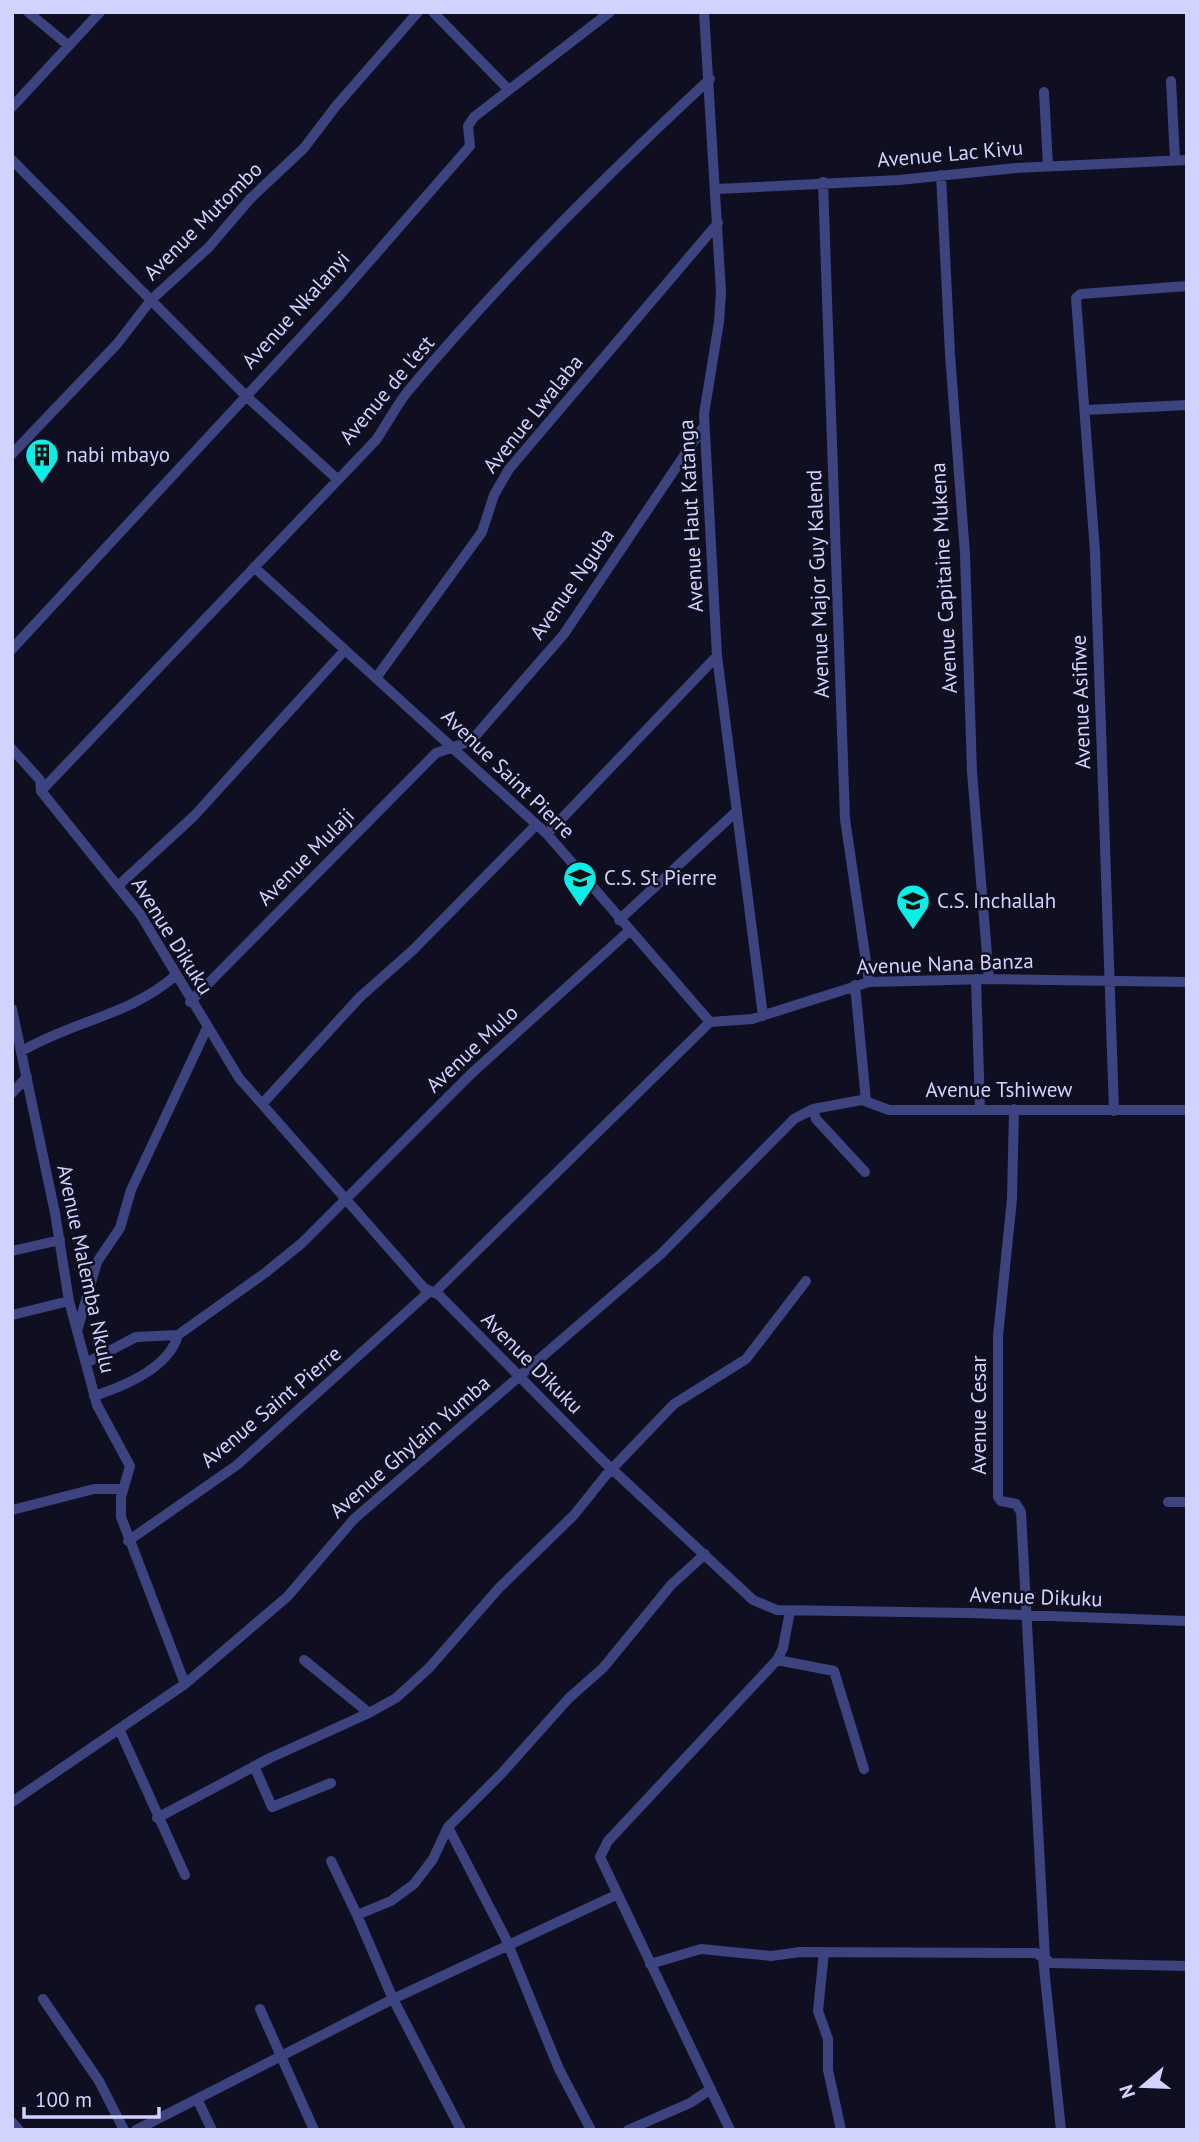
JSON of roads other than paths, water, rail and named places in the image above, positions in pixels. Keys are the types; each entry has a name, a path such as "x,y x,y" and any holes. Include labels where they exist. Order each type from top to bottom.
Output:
{"street":[{"path":"28,12 69,46"},
{"path":"12,107 100,12"},
{"name":"Avenue Mutombo","path":"12,454 117,344 151,300 209,247 243,207 304,148 336,106 418,12"},
{"path":"433,12 507,88"},
{"name":"Avenue Nkalanyi","path":"12,649 246,396 470,146 468,130 471,120 507,88 610,12"},
{"name":"Avenue Haut Katanga","path":"704,12 717,189 720,314 704,425 717,656 763,1016"},
{"name":"Avenue de l'est","path":"41,791 336,478 376,440 407,392 522,263 631,152 710,79"},
{"path":"1171,81 1175,160"},
{"path":"1044,92 1048,166"},
{"path":"12,160 246,396 336,478"},
{"name":"Avenue Lac Kivu","path":"717,189 1048,166 1187,160"},
{"name":"Avenue Capitaine Mukena","path":"942,175 950,354 965,554 972,772 989,979"},
{"name":"Avenue Major Guy Kalend","path":"823,182 845,819 869,982"},
{"name":"Avenue Lwalaba","path":"376,678 482,532 494,495 509,469 718,223"},
{"name":"Avenue Asifiwe","path":"1114,1111 1095,552 1076,298 1079,295 1187,286"},
{"path":"1086,410 1187,405"},
{"name":"Avenue Nguba","path":"453,747 471,741 564,635 704,425"},
{"name":"Avenue Saint Pierre","path":"128,1541 237,1465 432,1292 710,1022 547,835 254,567"},
{"path":"119,885 204,806 344,651"},
{"path":"547,835 717,656"},
{"name":"Avenue Mulaji","path":"190,1002 436,753 453,747"},
{"name":"Avenue Dikuku","path":"12,749 40,780 41,791 119,885 151,931 190,1002 239,1078 432,1292 611,1469 761,1605 790,1611 1187,1621"},
{"path":"619,920 737,811"},
{"path":"263,1103 365,992 413,950 536,825"},
{"name":"Avenue Mulo","path":"178,1335 265,1273 347,1199 472,1073 629,931"},
{"path":"22,1051 52,1033 130,1006 152,995 177,975"},
{"path":"976,979 980,1110"},
{"name":"Avenue Nana Banza","path":"710,1022 735,1022 763,1016 869,982 989,979 1187,982"},
{"path":"855,985 866,1101"},
{"name":"Avenue Malemba Nkulu","path":"12,1010 60,1240 69,1301 94,1396 130,1466 120,1511 128,1541 185,1684"},
{"path":"77,1331 97,1262 120,1228 131,1190 207,1028"},
{"path":"12,1093 27,1077"},
{"name":"Avenue Tshiwew","path":"813,1109 866,1101 889,1110 1187,1110"},
{"path":"813,1109 816,1119 865,1172"},
{"name":"Avenue Ghylain Yumba","path":"12,1802 120,1731 185,1684 287,1597 354,1519 673,1243 770,1140 794,1119 813,1109"},
{"name":"Avenue Cesar","path":"1014,1109 1012,1199 998,1336 998,1497 1001,1501 1014,1503 1020,1511 1044,1958 1061,2130"},
{"path":"12,1251 60,1240"},
{"path":"157,1818 254,1766 396,1698 429,1668 499,1588 574,1515 611,1469 680,1399 740,1365 806,1281"},
{"path":"12,1315 69,1301"},
{"path":"86,1363 136,1336 178,1335"},
{"path":"94,1396 139,1376 160,1363 178,1335"},
{"path":"12,1510 94,1489 123,1489"},
{"path":"1168,1502 1187,1502"},
{"path":"357,1915 407,1891 433,1858 448,1827 502,1773 569,1698 603,1668 671,1585 705,1554"},
{"path":"730,2130 600,1857 608,1841 777,1660 783,1648 790,1611"},
{"path":"304,1660 369,1713"},
{"path":"777,1660 834,1671 864,1769"},
{"path":"120,1731 185,1875"},
{"path":"254,1766 271,1807 331,1783"},
{"path":"448,1827 508,1943 559,2069 591,2130"},
{"path":"331,1861 393,1999 461,2130"},
{"path":"136,2130 393,1999 508,1943 617,1895"},
{"path":"650,1964 701,1949 771,1956 824,1952 1036,1952 1051,1963 1187,1966"},
{"path":"824,1952 818,2011 828,2039 828,2070 841,2130"},
{"path":"43,1999 99,2081 124,2130"},
{"path":"260,2009 314,2130"},
{"path":"628,2130 690,2103 711,2089"},
{"path":"197,2099 212,2130"},
{"path":"12,2122 19,2130"}],"place":[{"name":"nabi mbayo","path":"42,485"},
{"name":"C.S. St Pierre","path":"580,908"},
{"name":"C.S. Inchallah","path":"913,931"}]}
